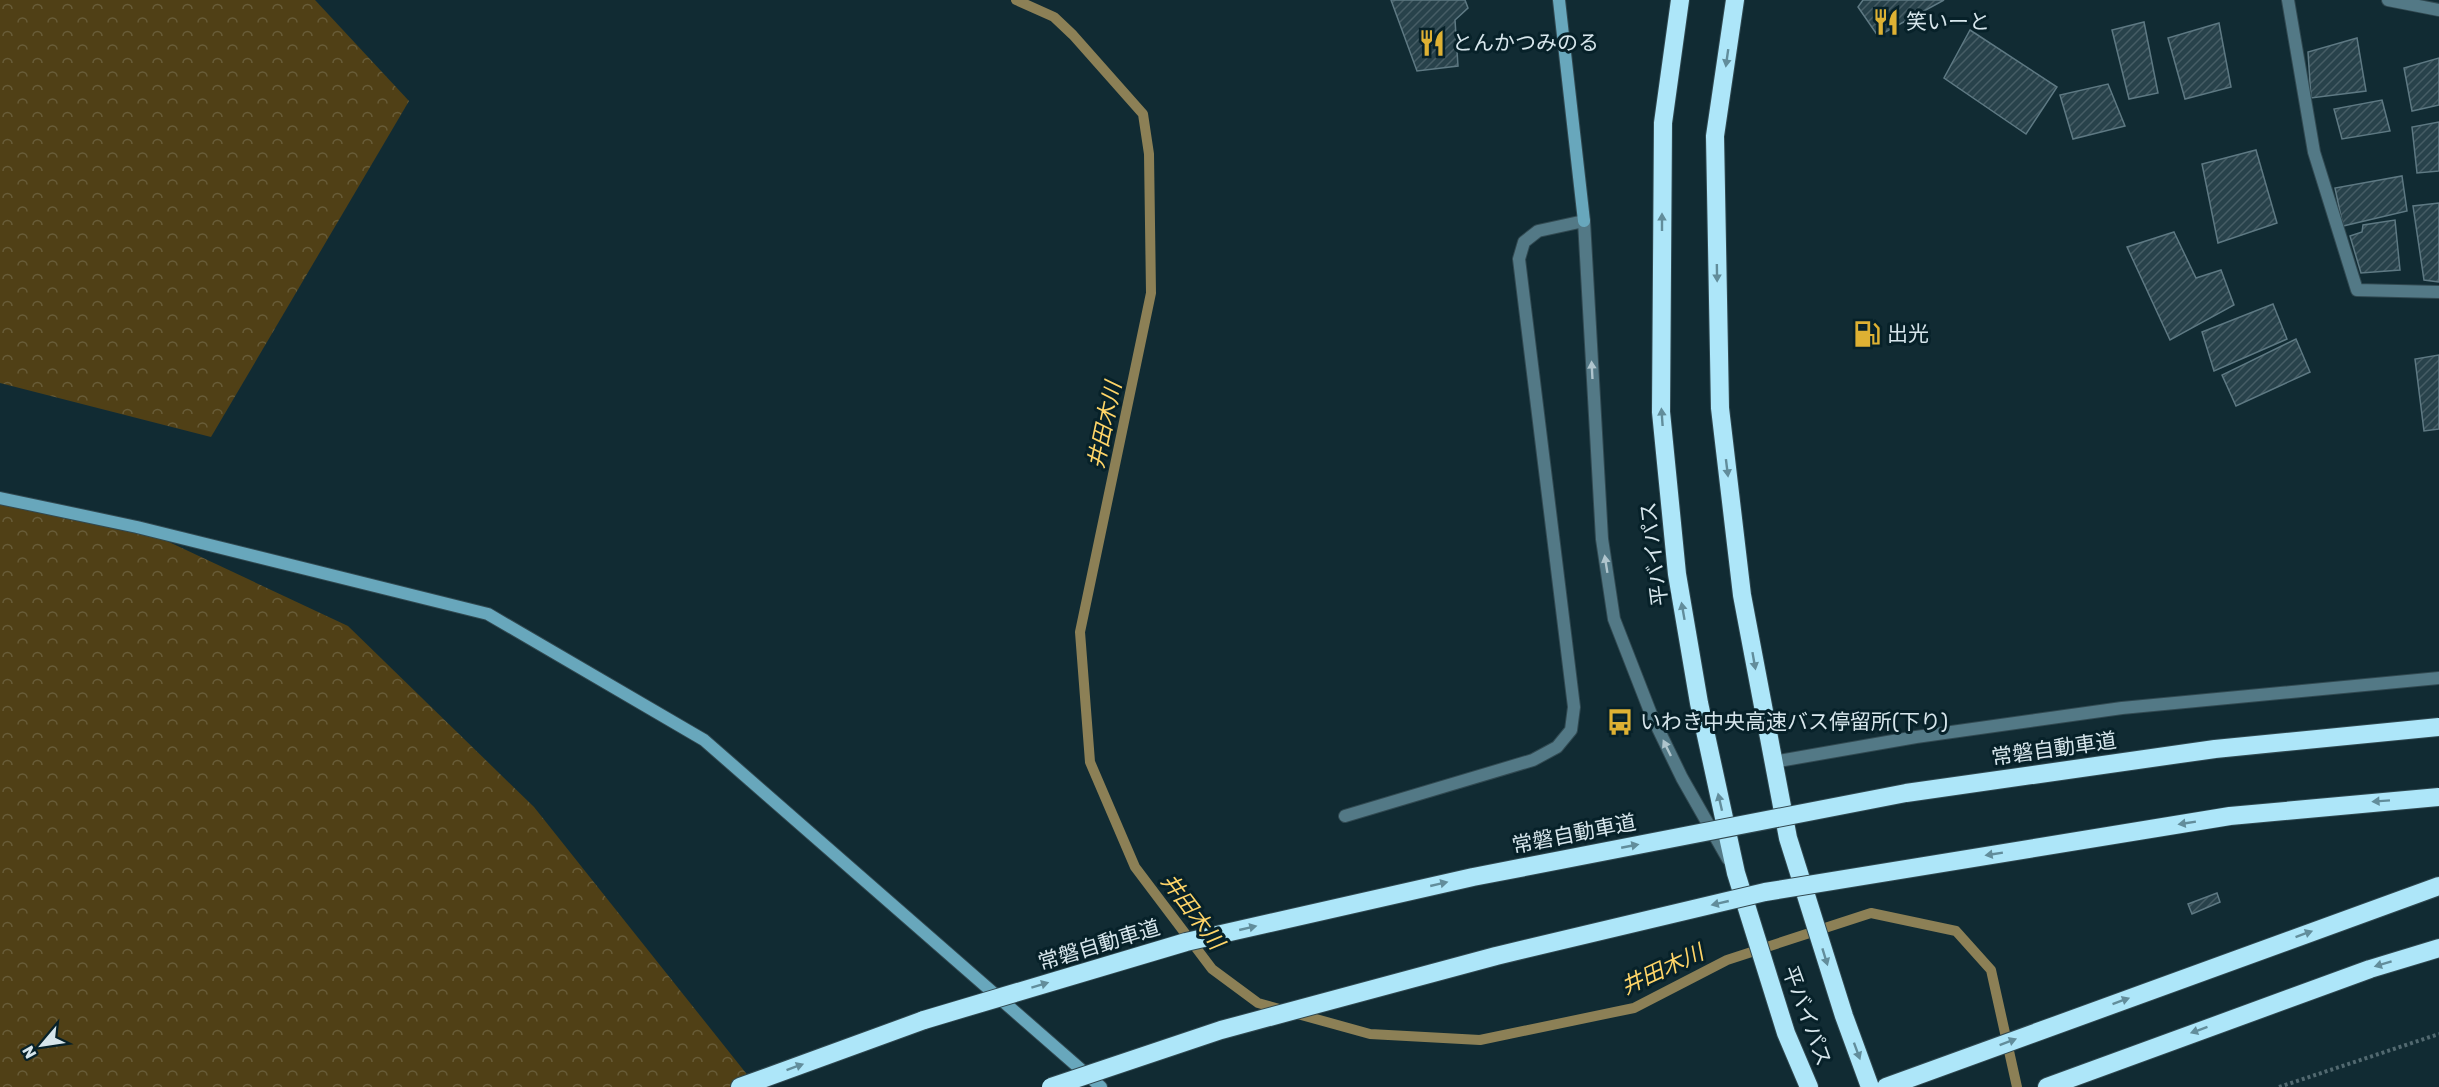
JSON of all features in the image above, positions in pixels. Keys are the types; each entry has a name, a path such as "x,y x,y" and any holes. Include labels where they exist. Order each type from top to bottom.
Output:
{"highway":[{"name":"平バイパス","path":"1680,0 1663,123 1661,412 1677,574 1699,703 1736,873 1786,1033 1809,1087"},
{"name":"平バイパス","path":"1735,0 1715,136 1720,408 1742,595 1788,838 1844,1016 1870,1087"},
{"name":"常磐自動車道","path":"740,1087 924,1020 1186,942 1485,874 1906,793 2215,749 2439,727"},
{"path":"1051,1087 1221,1030 1496,956 1765,892 2230,816 2439,797"},
{"path":"1886,1087 2439,886"},
{"path":"2047,1087 2370,969 2439,948"}],"street":[{"path":"1559,0 1584,221 1602,539 1614,619 1651,714 1682,778 1736,873"},
{"path":"2288,0 2314,152 2357,290 2439,292"},
{"path":"2388,0 2439,10"},
{"path":"1346,816 1533,760 1557,747 1571,730 1574,706 1520,260 1524,242 1538,231 1584,221"},
{"path":"0,498 137,527 488,614 704,740 1101,1087"},
{"path":"1773,762 1916,737 2122,708 2439,678"}],"path":[{"path":"2279,1087 2439,1034"}],"green space":[{"path":"0,0 315,0 409,101 211,437 0,383"},
{"path":"0,498 137,527 348,626 534,807 757,1087 0,1087"}],"building":[{"name":"とんかつみのる","path":"1391,0 1465,0 1468,8 1455,20 1458,66 1417,71"},
{"name":"笑いーと","path":"1863,0 1944,0 1878,36 1858,7"},
{"path":"2144,22 2158,93 2129,99 2112,30"},
{"path":"2219,23 2231,87 2185,99 2168,38"},
{"path":"1970,30 2057,87 2026,134 1944,78"},
{"path":"2357,38 2366,91 2311,98 2308,52"},
{"path":"2439,58 2439,105 2412,111 2404,68"},
{"path":"2108,84 2125,126 2073,139 2060,95"},
{"path":"2382,100 2390,131 2342,139 2334,109"},
{"path":"2439,122 2439,171 2417,173 2412,127"},
{"path":"2256,150 2277,223 2218,243 2202,164"},
{"path":"2402,176 2407,211 2343,226 2335,188"},
{"path":"2439,203 2439,282 2424,280 2413,206"},
{"path":"2395,220 2400,270 2361,273 2350,236 2362,232 2363,225"},
{"path":"2174,232 2196,278 2221,270 2234,305 2170,340 2127,247"},
{"path":"2273,304 2287,339 2214,371 2202,332"},
{"path":"2296,339 2310,372 2236,406 2222,375"},
{"path":"2439,355 2439,429 2424,431 2415,359"},
{"path":"2217,893 2220,902 2192,914 2188,904"}],"waterway":[{"name":"井田木川","path":"1016,0 1054,17 1073,35 1143,114 1149,154 1151,293 1080,632 1090,762 1135,867 1212,969 1258,1003 1370,1034 1480,1040 1634,1008 1727,960 1871,913 1956,931 1991,970 2017,1087"}],"place":[{"name":"笑いーと","path":"1886,22"},
{"name":"とんかつみのる","path":"1432,43"},
{"name":"出光","path":"1867,334"},
{"name":"いわき中央高速バス停留所(下り)","path":"1620,722"}]}
